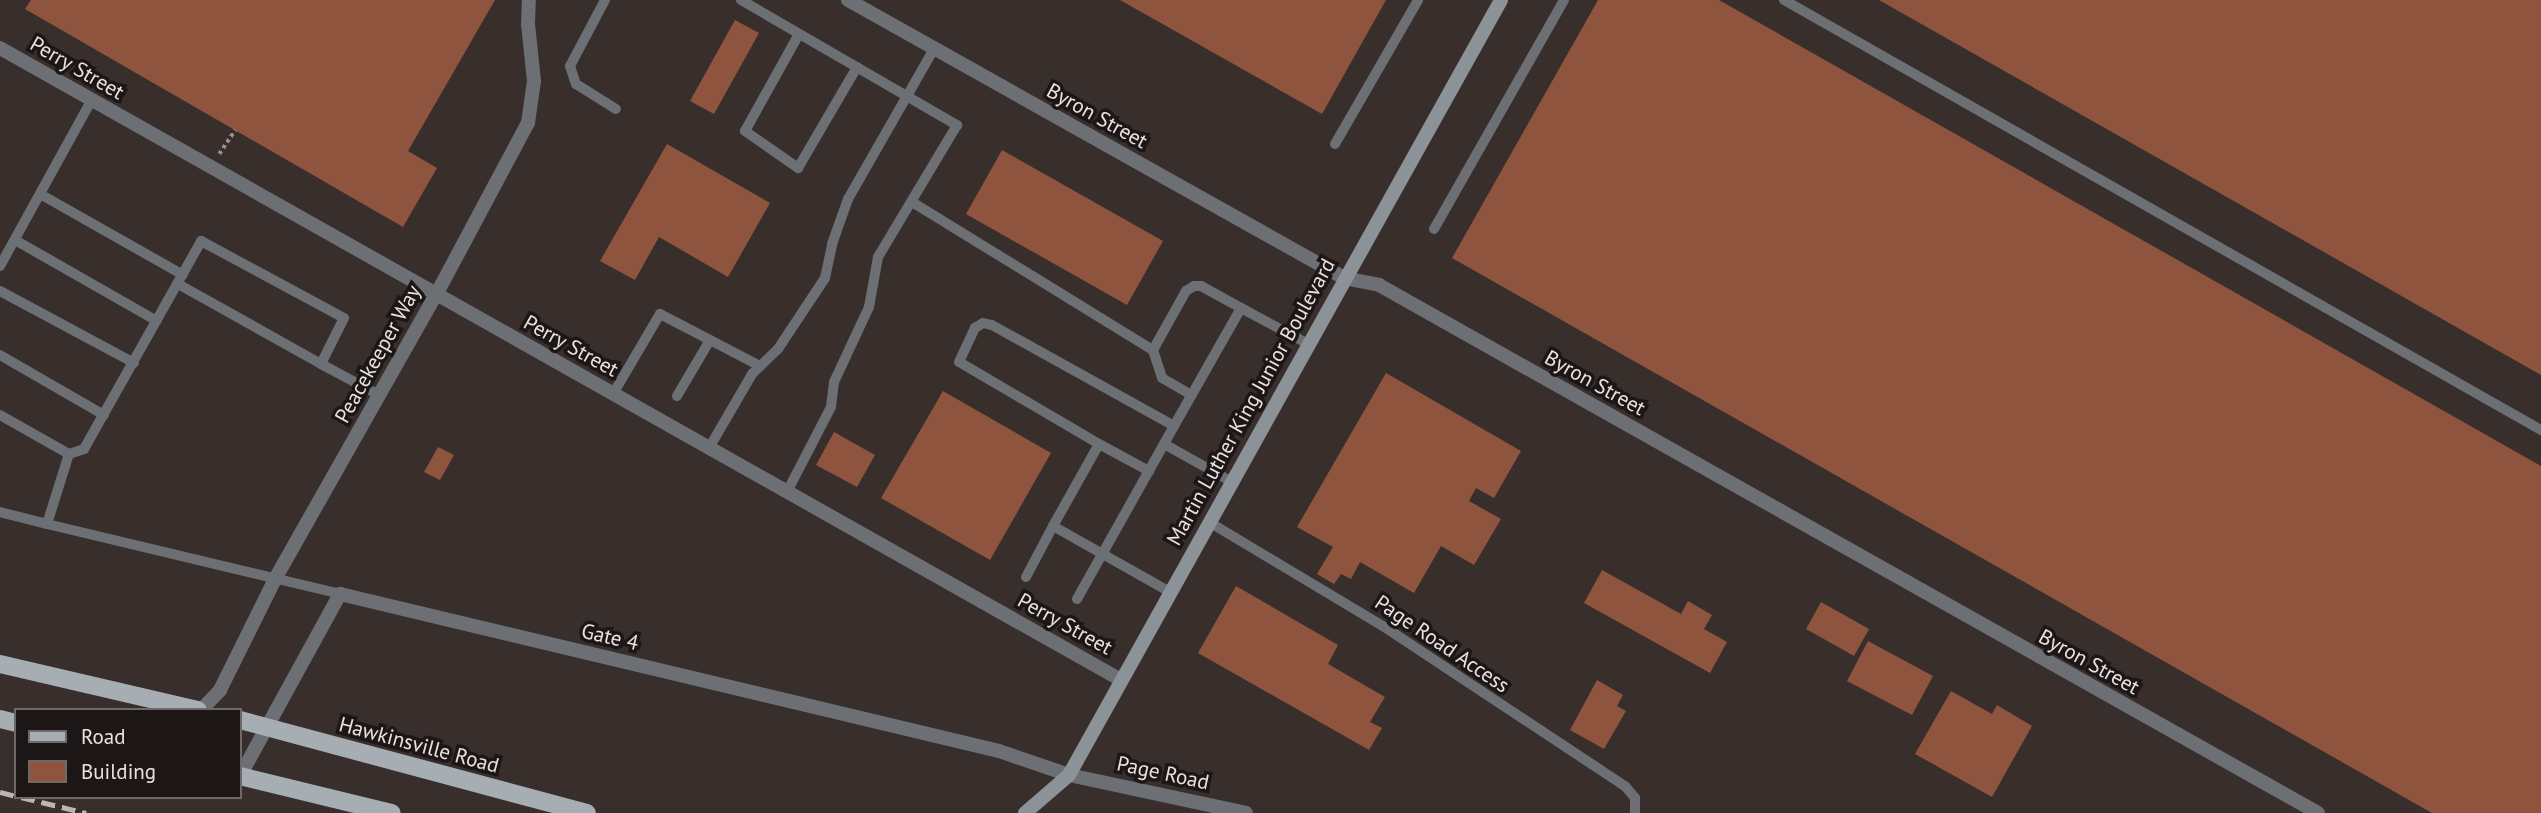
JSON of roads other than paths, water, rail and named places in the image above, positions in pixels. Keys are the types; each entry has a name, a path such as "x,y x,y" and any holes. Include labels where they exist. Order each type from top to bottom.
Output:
{"main road":[{"path":"0,664 191,708"},
{"name":"Hawkinsville Road","path":"242,721 587,813"},
{"path":"242,776 392,813"}],"street":[{"name":"Peacekeeper Way","path":"202,708 220,690 275,579 436,295 528,123 534,81 528,24 529,0"},
{"name":"Byron Street","path":"848,0 1344,278 1379,285 2318,813"},
{"name":"Martin Luther King Junior Boulevard","path":"1025,813 1069,775 1501,0"},
{"name":"Perry Street","path":"0,48 1121,680"},
{"path":"242,772 340,594"},
{"name":"Gate 4","path":"340,594 999,751 1069,775"},
{"name":"Page Road","path":"1069,775 1246,813"}],"lane":[{"path":"605,0 570,66 576,84 616,109"},
{"path":"741,0 957,125 878,257 869,307 834,382 831,407 787,492"},
{"path":"1335,144 1418,0"},
{"path":"1434,229 1564,0"},
{"path":"1784,0 2541,430"},
{"path":"800,34 745,131 798,168 857,68"},
{"path":"709,448 751,374 778,349 825,278 832,244 848,199 934,49"},
{"path":"0,266 91,101"},
{"path":"40,194 378,397"},
{"path":"912,202 1153,349 1162,378 1192,396"},
{"path":"15,240 157,321"},
{"path":"0,415 69,454 84,449 201,242 344,318 321,364"},
{"path":"1153,349 1186,290 1194,286 1201,286 1308,344"},
{"path":"0,291 134,363"},
{"path":"1077,599 1241,308"},
{"path":"613,394 660,314 760,366"},
{"path":"1149,471 959,362 975,328 982,323 992,325 1174,426"},
{"path":"677,397 710,340"},
{"path":"0,355 104,415"},
{"path":"1026,577 1099,444"},
{"path":"1164,444 1232,482"},
{"path":"47,524 69,454"},
{"path":"0,512 340,594"},
{"name":"Page Road Access","path":"1209,522 1383,626 1625,786 1635,799 1635,813"},
{"path":"1053,526 1170,592"}],"railway":[{"path":"0,792 14,796"},
{"path":"29,799 86,813"}]}
